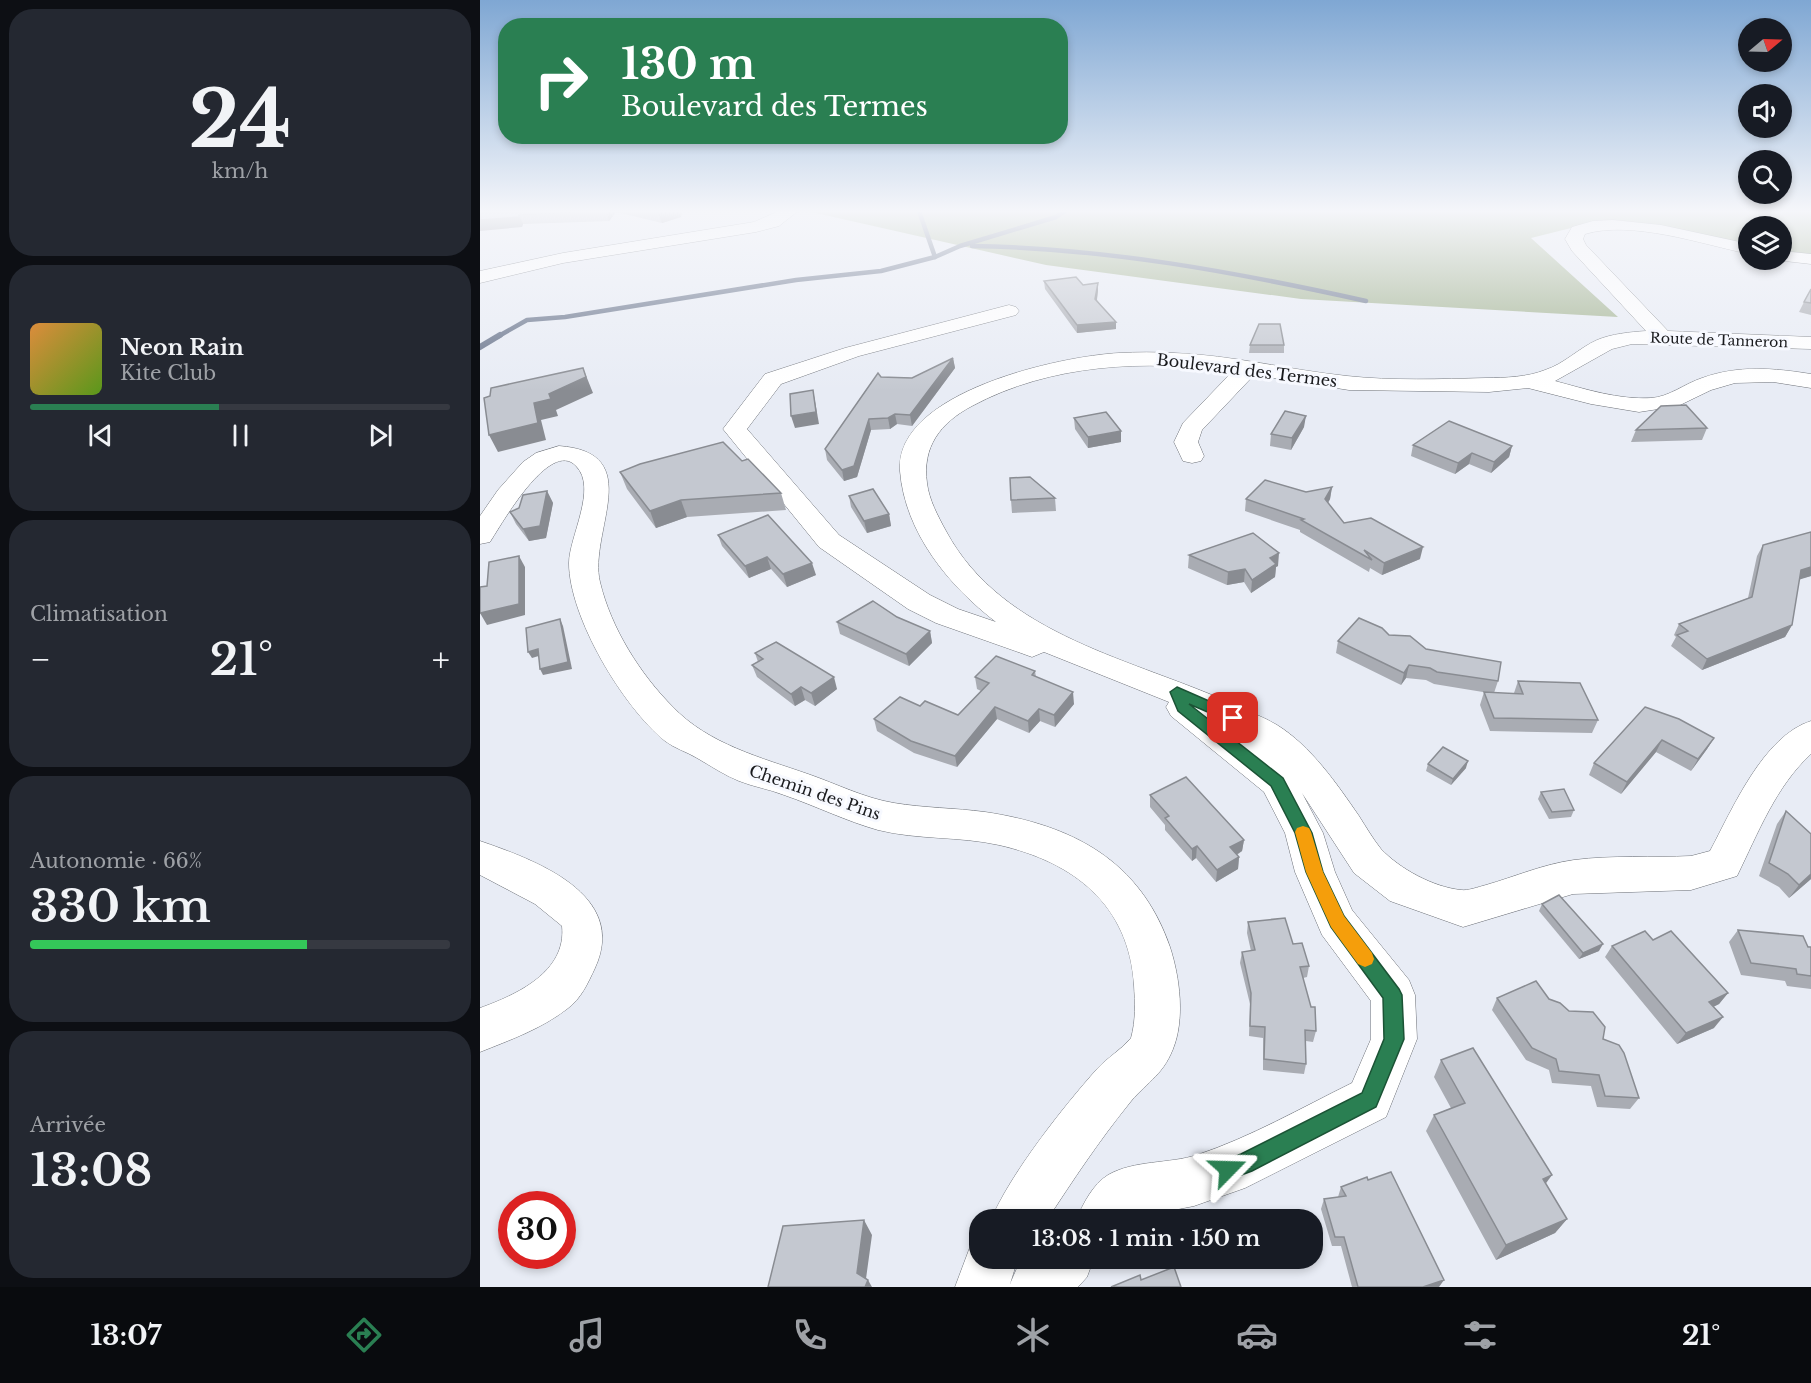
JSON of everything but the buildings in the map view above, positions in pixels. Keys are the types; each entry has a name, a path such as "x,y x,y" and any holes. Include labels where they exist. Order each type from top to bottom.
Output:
{"street":[{"path":"480,277 508,271"},
{"path":"1600,271 1662,337"},
{"path":"1010,311 852,351 773,379 735,429 829,541 919,603 947,616 1031,646 1062,649"},
{"name":"Route de Tanneron","path":"1529,381 1554,375 1605,344 1662,337 1811,343"},
{"name":"Boulevard des Termes","path":"1529,381 1489,385 1349,382 1172,358 1133,358 1093,363 1041,374 992,388 961,402 931,423 917,445 912,467 915,492 925,518 944,552 975,592 1009,617 1062,649 1177,692 1265,734 1296,762 1323,793 1368,861 1404,890 1463,909 1573,878 1691,873 1723,864 1763,789 1795,746 1811,734"},
{"path":"1192,456 1186,442 1191,428 1248,369"},
{"path":"1529,381 1601,399 1649,406 1679,400 1708,382 1732,376 1780,376 1811,381"},
{"name":"Chemin des Pins","path":"480,536 531,467 546,457 566,452 584,458 593,471 597,489 597,505 588,530 583,564 592,601 606,641 649,702 676,731 748,770 794,784 842,804 893,818 966,825 1011,833 1060,850 1103,875 1132,910 1152,953 1157,1021 1150,1051 1118,1080 1075,1134 1024,1209"},
{"path":"1111,1209 1124,1194 1194,1181 1245,1163 1369,1100 1394,1039 1393,995 1337,922 1315,872 1304,833 1277,782 1183,707 1177,692"},
{"path":"480,857 562,900 581,920 583,942 578,961 554,992 480,1030"},
{"path":"981,1287 988,1269"},
{"path":"1036,1287 1059,1269"}],"green space":[{"path":"1091,271 1567,271 1618,317 1301,299"}],"waterway":[{"path":"497,337 527,320 565,317 796,280 880,271"},
{"path":"1219,271 1366,301"},
{"path":"480,347 500,335"}],"slow traffic":[{"path":"1303,832 1315,872 1337,922 1365,959"}],"route":[{"path":"1228,1169 1245,1163 1369,1100 1394,1039 1393,995 1337,922 1315,872 1304,833 1277,782 1183,707 1177,692 1233,718"}]}
